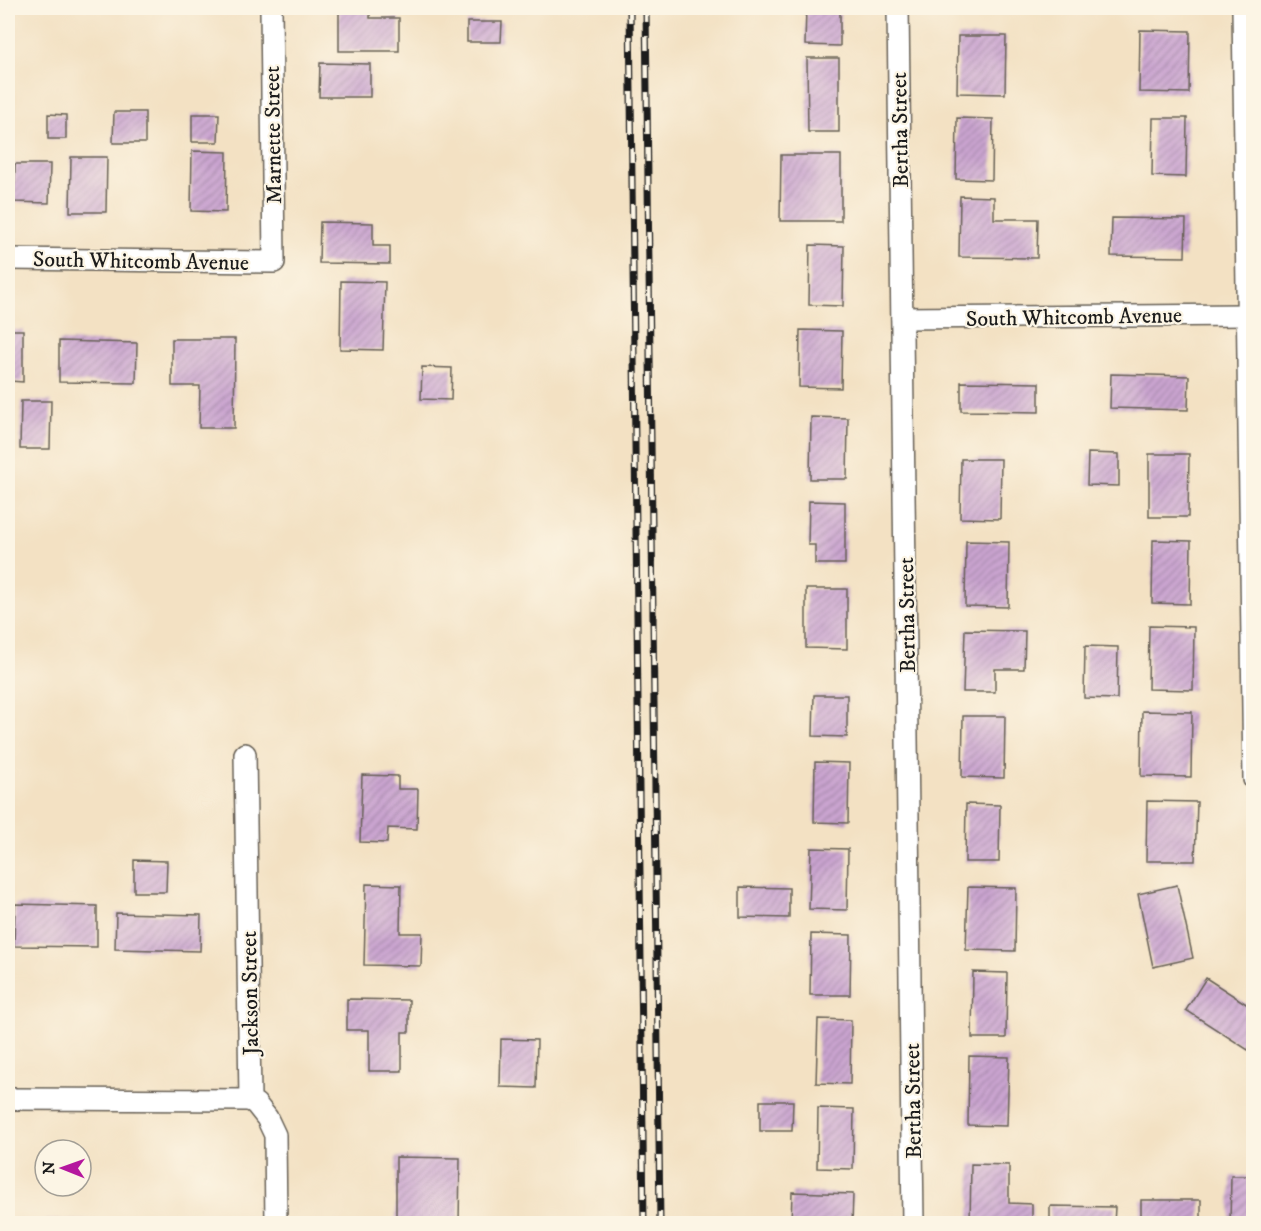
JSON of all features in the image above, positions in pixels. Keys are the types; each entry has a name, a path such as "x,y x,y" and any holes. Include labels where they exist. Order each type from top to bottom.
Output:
{"street":[{"name":"Marnette Street","path":"271,8 274,262"},
{"name":"Bertha Street","path":"898,8 913,1224"},
{"path":"1243,8 1254,779"},
{"name":"South Whitcomb Avenue","path":"8,259 274,262"},
{"name":"South Whitcomb Avenue","path":"902,318 1246,315"},
{"name":"Jackson Street","path":"245,754 250,1100"},
{"path":"8,1099 250,1100 267,1118 275,1135 276,1224"}],"building":[{"path":"339,8 370,8 370,18 399,18 399,51 339,51"},
{"path":"806,8 840,8 840,46 805,45"},
{"path":"467,22 502,22 501,42 467,42"},
{"path":"1140,30 1190,31 1189,93 1139,92"},
{"path":"958,36 1006,36 1005,94 957,93"},
{"path":"807,58 839,58 839,132 808,132"},
{"path":"320,63 370,64 370,97 319,97"},
{"path":"114,112 145,112 145,143 113,143"},
{"path":"48,114 66,115 66,139 48,139"},
{"path":"192,114 219,114 218,142 192,142"},
{"path":"957,118 993,119 992,180 956,179"},
{"path":"1153,118 1187,118 1186,177 1152,176"},
{"path":"192,151 227,152 226,212 191,211"},
{"path":"781,155 841,155 841,221 780,221"},
{"path":"71,157 107,157 106,212 70,212"},
{"path":"15,164 50,164 49,203 14,202"},
{"path":"960,196 994,197 994,219 1038,219 1037,258 959,257"},
{"path":"1112,218 1186,219 1185,257 1111,256"},
{"path":"320,222 373,223 373,246 390,246 390,264 319,263"},
{"path":"810,245 844,246 843,306 809,305"},
{"path":"341,281 385,282 383,350 340,349"},
{"path":"8,330 23,330 23,382 10,381 10,402 8,402"},
{"path":"800,330 842,331 841,388 799,387"},
{"path":"172,339 235,339 234,428 199,428 200,386 172,386"},
{"path":"59,341 137,343 136,383 59,382"},
{"path":"422,367 452,368 451,400 421,399"},
{"path":"1111,374 1189,376 1188,410 1110,408"},
{"path":"961,382 1039,383 1039,412 961,411"},
{"path":"21,401 51,401 50,449 20,449"},
{"path":"811,417 848,418 847,479 810,479"},
{"path":"1088,453 1119,454 1119,486 1087,485"},
{"path":"1149,454 1189,454 1188,517 1149,517"},
{"path":"961,459 1001,459 1000,519 960,518"},
{"path":"809,501 845,502 845,564 815,564 815,545 808,545"},
{"path":"1153,540 1191,541 1190,604 1152,603"},
{"path":"966,541 1009,542 1008,607 965,606"},
{"path":"806,589 847,589 847,649 806,648"},
{"path":"1149,626 1194,627 1193,690 1148,689"},
{"path":"965,630 1025,631 1024,669 995,669 995,692 963,692"},
{"path":"1085,646 1118,647 1117,699 1084,698"},
{"path":"814,695 847,695 847,737 813,736"},
{"path":"1142,711 1192,712 1191,777 1141,776"},
{"path":"963,716 1005,716 1004,778 962,777"},
{"path":"815,762 849,763 848,823 814,822"},
{"path":"362,775 398,776 398,789 418,789 417,829 388,828 387,843 360,842"},
{"path":"1147,801 1197,802 1195,861 1146,861"},
{"path":"966,804 1000,805 999,862 965,862"},
{"path":"811,848 848,849 847,910 809,909"},
{"path":"134,860 167,861 166,892 134,892"},
{"path":"366,884 401,885 400,933 422,933 421,966 364,965"},
{"path":"1177,885 1193,958 1153,967 1138,894"},
{"path":"740,887 789,888 789,918 740,917"},
{"path":"968,887 1016,888 1015,951 966,950"},
{"path":"15,904 97,906 97,947 14,946"},
{"path":"116,913 201,915 200,951 115,949"},
{"path":"811,934 851,935 850,995 810,995"},
{"path":"973,972 1007,973 1006,1038 972,1038"},
{"path":"1206,978 1254,1009 1254,1041 1248,1050 1186,1010"},
{"path":"347,999 409,1000 409,1032 402,1032 402,1071 369,1071 369,1030 347,1030"},
{"path":"818,1019 851,1020 850,1084 816,1083"},
{"path":"501,1039 537,1040 536,1088 500,1087"},
{"path":"969,1056 1009,1057 1007,1126 968,1125"},
{"path":"760,1101 793,1101 792,1131 760,1131"},
{"path":"818,1108 854,1109 853,1169 817,1168"},
{"path":"396,1157 460,1158 459,1224 396,1224"},
{"path":"971,1164 1009,1165 1009,1203 1032,1204 1032,1224 970,1224"},
{"path":"1231,1176 1254,1176 1254,1224 1230,1224"},
{"path":"792,1192 853,1194 852,1224 791,1224"},
{"path":"1141,1200 1201,1200 1201,1224 1141,1224"},
{"path":"1050,1206 1115,1207 1114,1224 1050,1224"},
{"path":"45,1220 105,1221 105,1224 45,1224"}],"railway":[{"path":"630,8 644,1224"},
{"path":"646,8 660,1224"}]}
